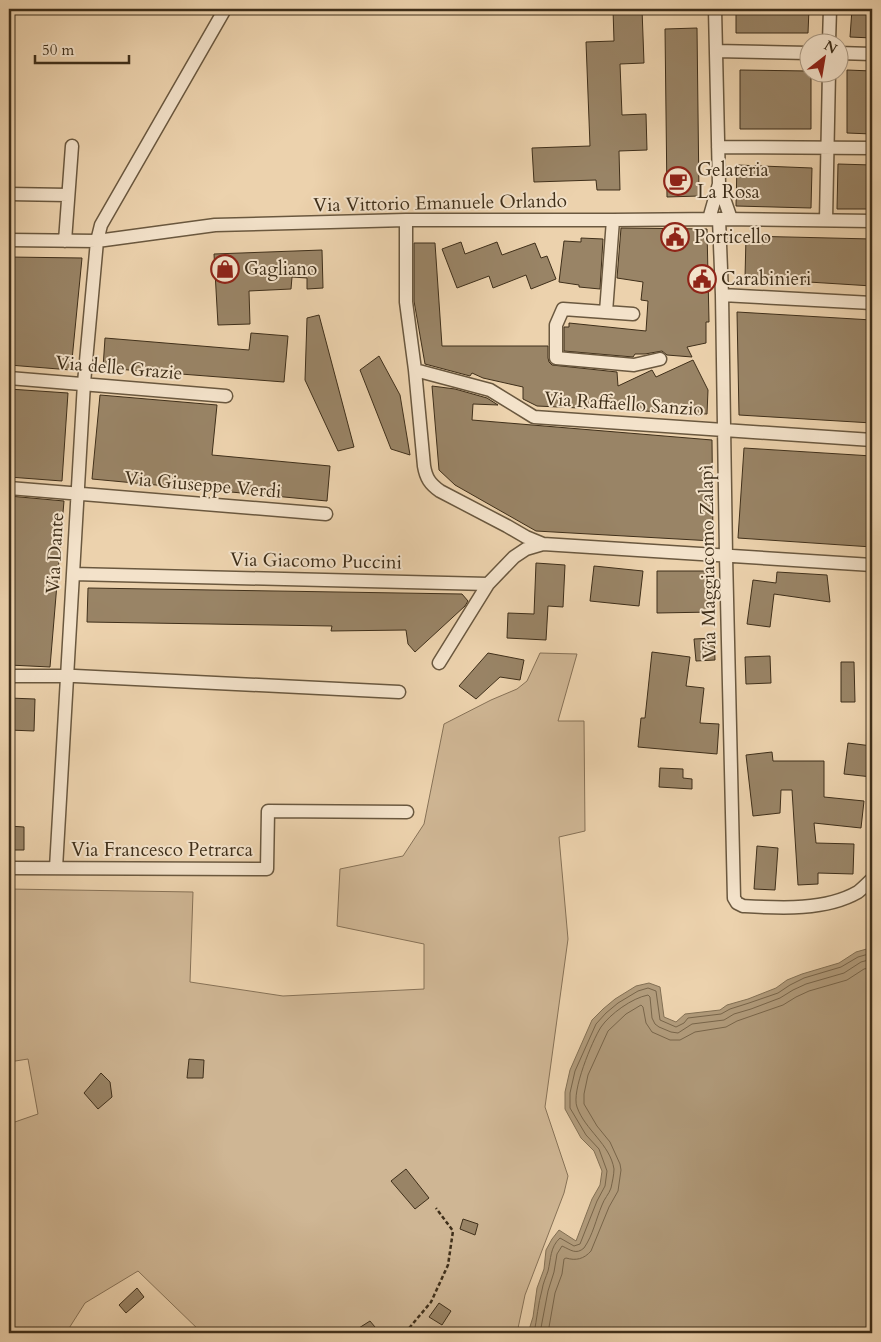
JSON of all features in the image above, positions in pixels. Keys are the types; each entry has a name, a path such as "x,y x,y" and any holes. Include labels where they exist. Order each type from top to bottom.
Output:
{"street":[{"name":"Via Dante","path":"56,868 84,384 97,241 101,225 225,9"},
{"path":"715,9 720,219"},
{"path":"829,32 830,9"},
{"path":"716,51 798,53"},
{"path":"848,53 872,54"},
{"path":"826,220 829,82"},
{"path":"65,241 72,146"},
{"path":"718,147 872,148"},
{"path":"719,184 720,219"},
{"path":"9,194 68,194"},
{"name":"Via Vittorio Emanuele Orlando","path":"9,240 97,241 215,225 406,220 720,219 872,221"},
{"name":"Via Maggiacomo Zalapì","path":"720,219 734,895 737,903 743,906 801,907 837,901 848,897 860,890 872,879"},
{"path":"406,220 406,302 426,477 440,491 526,537 543,544 872,566"},
{"path":"606,312 613,220"},
{"path":"722,295 872,303"},
{"path":"633,314 563,310 556,325 556,358 634,365 660,359"},
{"name":"Via Raffaello Sanzio","path":"415,370 490,390 534,417 872,440"},
{"name":"Via delle Grazie","path":"9,378 226,396"},
{"name":"Via Giuseppe Verdi","path":"9,488 326,514"},
{"path":"439,663 488,584 514,557 526,549 543,544"},
{"name":"Via Giacomo Puccini","path":"73,574 488,584"},
{"path":"9,676 67,676 399,692"},
{"name":"Via Francesco Petrarca","path":"9,868 267,869 268,811 407,812"}],"path":[{"path":"405,1333 431,1302 448,1265 453,1231 436,1208"}],"shaded area":[{"path":"540,653 577,654 558,721 584,721 585,831 559,837 568,939 545,1107 568,1176 564,1193 525,1295 517,1333 202,1333 138,1271 85,1303 66,1333 9,1333 9,1124 38,1114 28,1059 9,1062 9,889 193,892 190,982 283,996 424,989 424,944 337,926 340,869 403,856 424,824 444,724 517,689 527,681"}],"water":[{"path":"872,948 872,1333 528,1333 533,1317 537,1288 544,1269 546,1250 559,1230 576,1241 592,1199 600,1185 602,1171 594,1151 581,1138 565,1109 565,1092 570,1070 592,1020 615,999 636,986 649,983 660,987 664,1017 676,1022 685,1014 720,1010 727,1005 776,988 787,980 839,963 856,952"}],"building":[{"path":"613,9 642,9 644,63 620,64 622,115 646,114 647,150 619,151 620,190 597,190 596,180 534,182 532,148 590,146 586,42 614,41"},
{"path":"736,9 809,9 808,32 736,33"},
{"path":"852,9 872,9 872,38 850,37"},
{"path":"697,28 699,196 667,197 665,29"},
{"path":"740,70 798,71 798,82 811,82 811,129 740,129"},
{"path":"848,70 872,71 872,134 847,133"},
{"path":"838,164 872,165 872,209 837,209"},
{"path":"737,165 812,168 811,208 736,206"},
{"path":"621,228 707,229 709,322 706,322 706,343 687,347 692,357 667,355 662,351 635,354 633,357 564,351 564,327 569,327 569,323 646,331 648,301 641,300 643,282 617,278"},
{"path":"746,236 872,239 872,286 745,278"},
{"path":"581,238 603,239 600,289 579,287 579,285 559,282 564,241 581,242"},
{"path":"461,242 465,254 497,242 502,255 535,243 541,258 547,256 556,279 531,289 526,275 493,288 489,276 457,288 442,249"},
{"path":"414,243 435,243 442,346 548,346 548,358 552,365 617,372 618,386 652,370 656,377 693,360 708,390 707,414 537,406 523,399 523,387 483,378 472,373 470,376 425,364 414,301"},
{"path":"322,250 323,288 307,289 307,278 292,277 291,289 249,291 250,324 218,325 214,254"},
{"path":"9,257 82,258 71,370 9,365"},
{"path":"737,312 872,320 872,423 739,415"},
{"path":"319,315 354,447 338,451 305,380 307,318"},
{"path":"251,333 288,336 284,382 103,368 105,338 249,350"},
{"path":"379,356 400,395 410,455 391,449 360,370"},
{"path":"432,386 455,389 487,398 498,405 473,404 472,420 712,440 713,541 536,531 455,485 439,470"},
{"path":"9,389 68,393 62,481 9,477"},
{"path":"100,395 217,405 212,455 330,466 327,501 92,479"},
{"path":"744,448 872,456 872,547 738,538"},
{"path":"9,496 64,501 50,667 9,665"},
{"path":"536,563 565,565 563,607 548,606 546,640 507,638 508,613 534,614"},
{"path":"594,566 643,571 639,606 590,601"},
{"path":"657,571 713,571 713,612 657,613"},
{"path":"777,572 827,575 830,602 774,594 770,627 747,624 753,580 776,583"},
{"path":"88,588 462,594 468,601 465,606 415,652 408,644 406,630 331,631 332,626 87,622"},
{"path":"714,638 715,660 696,661 694,639"},
{"path":"652,652 690,657 686,686 704,688 700,723 719,724 717,754 638,747 641,718 645,718"},
{"path":"488,653 524,660 520,680 500,677 476,699 459,686"},
{"path":"770,656 771,683 746,684 745,657"},
{"path":"841,662 854,662 855,702 841,702"},
{"path":"9,698 35,699 34,731 9,730"},
{"path":"848,743 872,746 872,777 844,774"},
{"path":"772,752 773,761 824,761 824,797 864,801 861,828 814,823 816,843 854,844 853,874 818,873 818,884 798,885 792,790 781,790 780,813 753,816 746,755"},
{"path":"660,768 683,769 683,778 692,779 692,789 659,787"},
{"path":"9,826 24,827 24,850 9,850"},
{"path":"757,846 778,848 775,890 754,889"},
{"path":"189,1059 204,1060 203,1078 187,1078"},
{"path":"101,1073 110,1082 112,1097 98,1109 84,1093"},
{"path":"406,1169 429,1198 415,1209 391,1181"},
{"path":"463,1219 478,1224 475,1235 460,1229"},
{"path":"137,1288 144,1297 126,1313 119,1305"},
{"path":"439,1303 451,1311 442,1325 429,1317"},
{"path":"370,1321 380,1333 351,1333"}],"place":[{"name":"Gelateria La Rosa","path":"678,181"},
{"name":"Porticello","path":"675,237"},
{"name":"Gagliano","path":"225,269"},
{"name":"Carabinieri","path":"702,279"}]}
